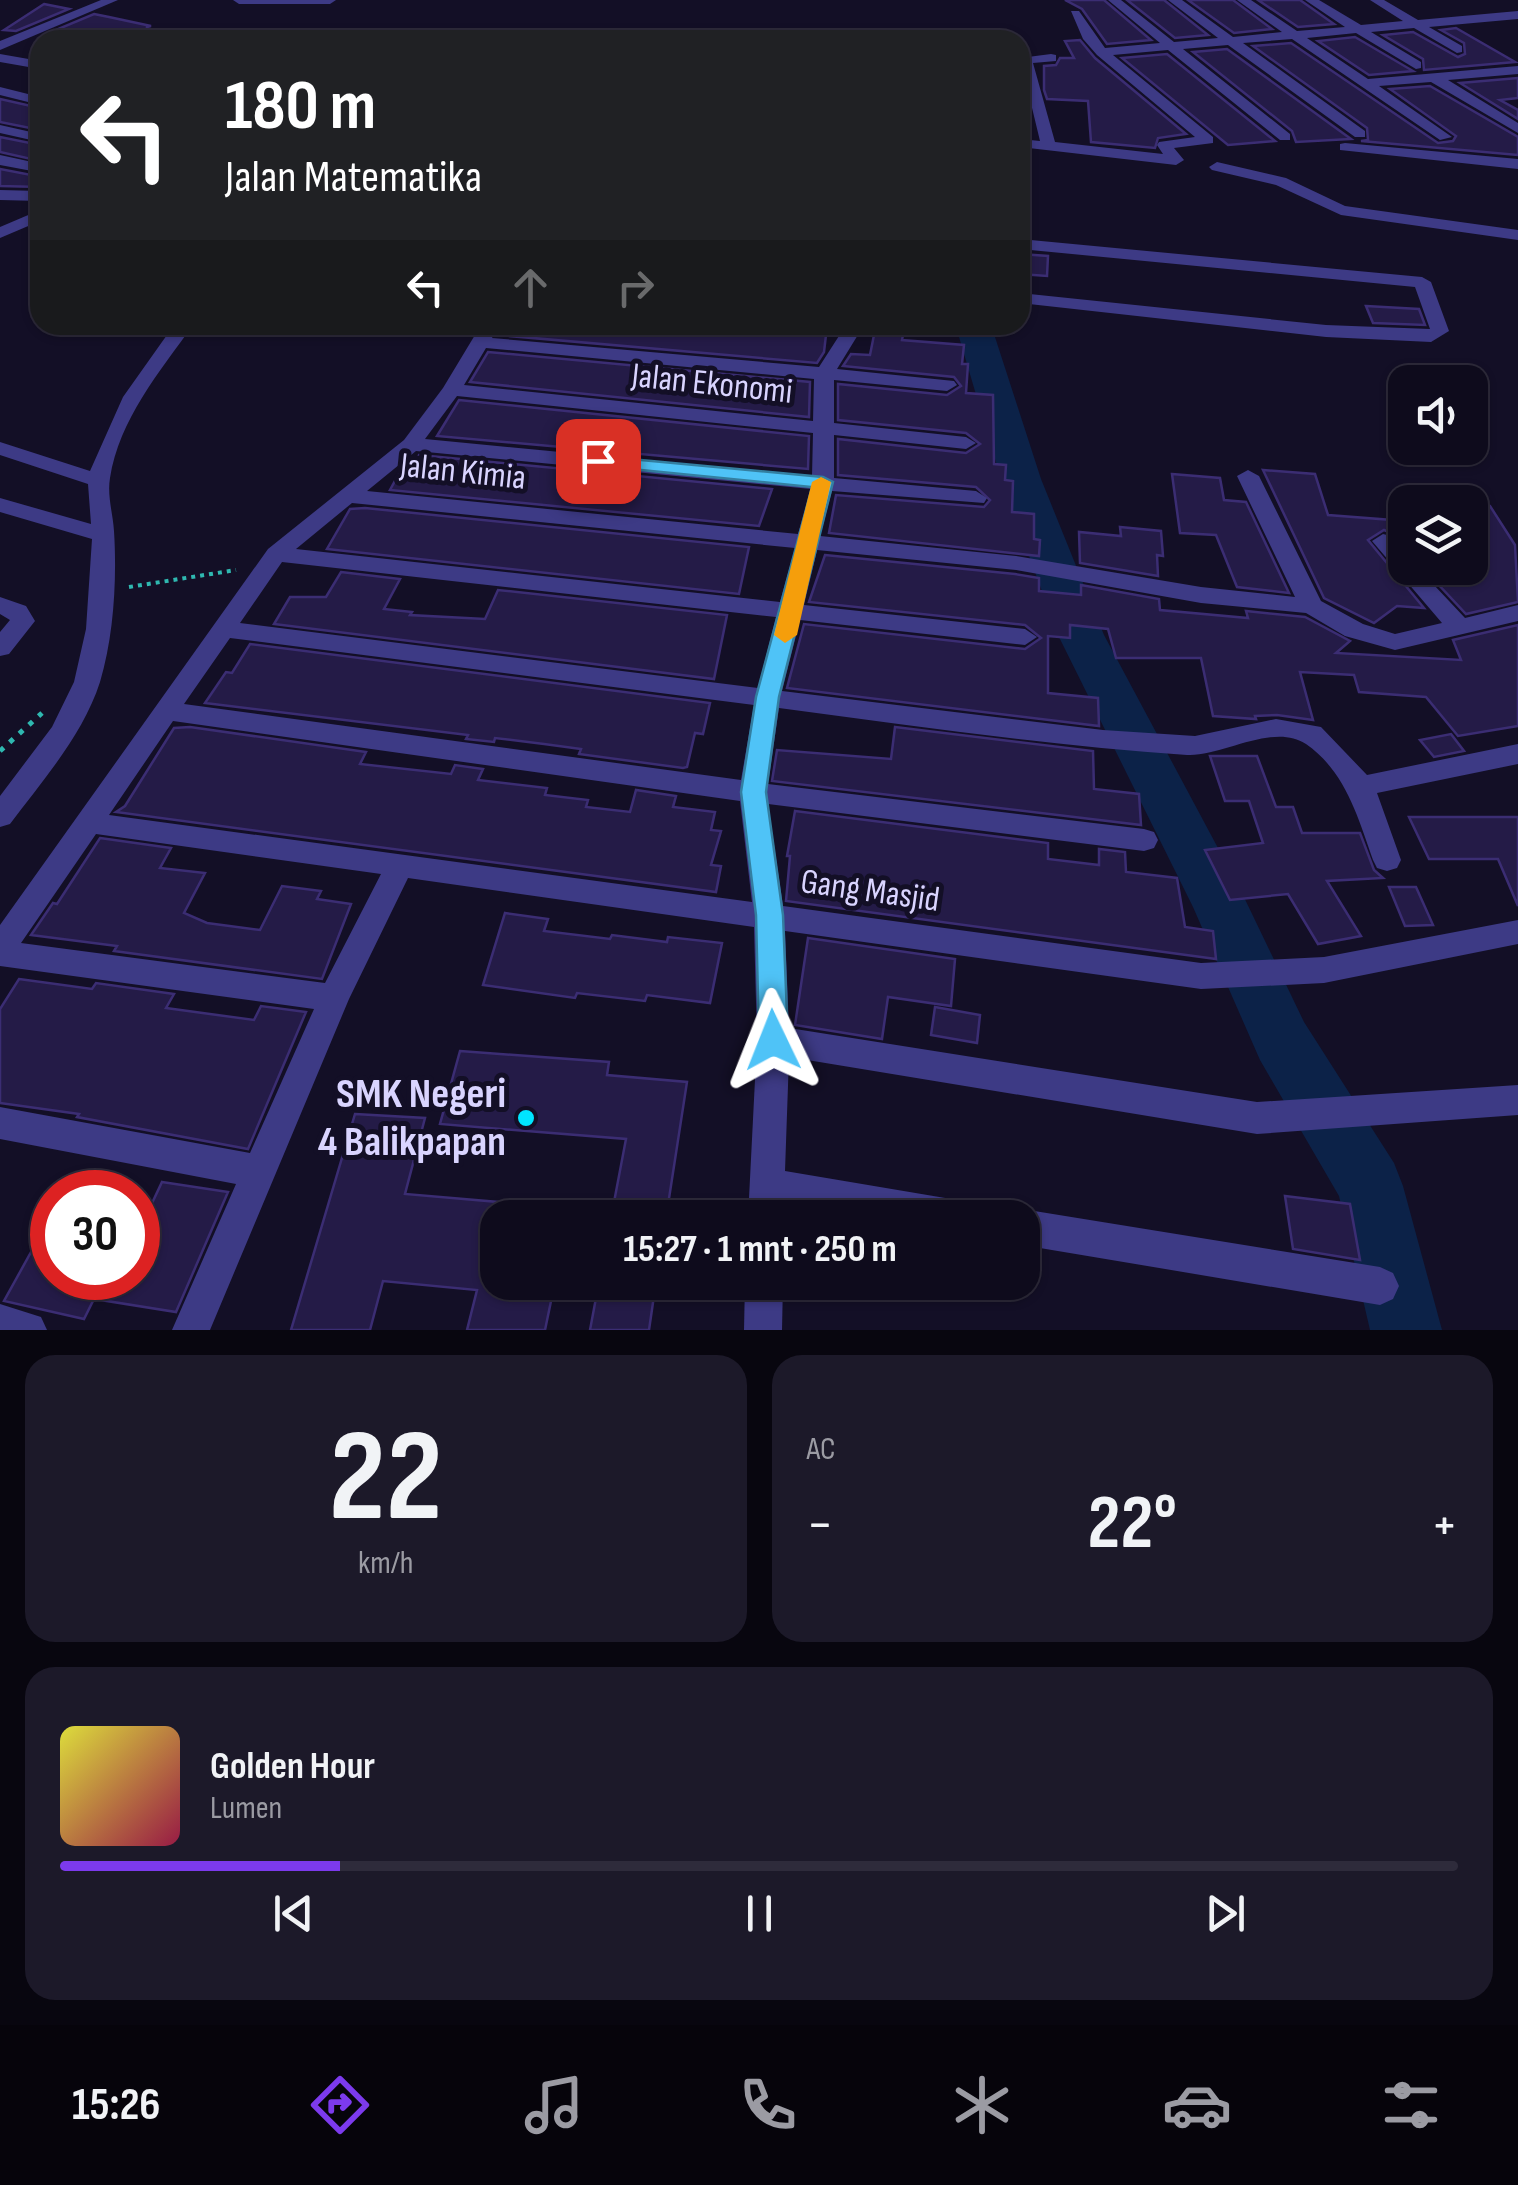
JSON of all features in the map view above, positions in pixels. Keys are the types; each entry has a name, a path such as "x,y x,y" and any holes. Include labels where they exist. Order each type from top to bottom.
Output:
{"street":[{"path":"39,30 112,0"},
{"path":"239,0 330,0"},
{"path":"1114,0 1284,137"},
{"path":"1174,0 1360,134"},
{"path":"1243,0 1444,136"},
{"path":"1311,0 1352,29 1416,65"},
{"path":"1376,0 1456,49"},
{"path":"1030,144 1176,160 1164,145 1209,140 1102,52 1089,39 1075,14"},
{"path":"1102,52 1518,15"},
{"path":"0,35 29,34"},
{"path":"0,46 29,34"},
{"path":"0,58 30,64"},
{"path":"1030,60 1051,58"},
{"path":"1366,83 1518,70"},
{"path":"1498,72 1518,84"},
{"path":"1433,77 1518,129"},
{"path":"1030,78 1049,146"},
{"path":"0,92 30,99"},
{"path":"0,129 30,136"},
{"path":"1345,148 1518,164"},
{"path":"0,160 30,166"},
{"path":"1217,167 1281,181 1341,210 1518,235"},
{"path":"0,195 30,196"},
{"path":"0,233 30,220"},
{"path":"1030,245 1422,282 1440,331 1430,336 1326,331 1030,300"},
{"path":"0,816 32,775 86,685 102,617 104,535 98,480 115,433 176,335"},
{"path":"334,998 0,951 271,562 411,444 452,390 484,335"},
{"path":"501,335 824,376 947,385"},
{"path":"767,1200 773,1040 769,915 753,792 768,697 823,482 824,376 849,335"},
{"name":"Jalan Ekonomi","path":"452,390 966,443"},
{"path":"411,444 976,498"},
{"path":"0,448 98,480"},
{"path":"1248,476 1311,606 1354,630 1395,642 1518,613"},
{"name":"Jalan Kimia","path":"351,496 1016,564 1201,596 1311,606"},
{"path":"0,505 104,535"},
{"path":"1383,542 1388,548"},
{"path":"271,562 1025,638"},
{"path":"1421,585 1459,626"},
{"path":"0,605 18,612 22,621 0,648"},
{"path":"222,629 1104,740 1195,746 1276,728 1293,729 1312,734 1361,786 1387,860"},
{"path":"165,711 753,792 1144,840"},
{"path":"1361,786 1518,754"},
{"name":"Gang Masjid","path":"92,823 1201,976 1324,970 1518,932"},
{"path":"191,1330 334,998 399,867"},
{"path":"773,1040 1257,1118 1518,1100"},
{"path":"0,1123 261,1172"},
{"path":"1040,1230 1380,1286"},
{"path":"763,1330 764,1300"},
{"path":"0,1323 28,1330"}],"path":[{"path":"101,592 271,562"}],"building":[{"path":"1065,0 1104,0 1151,40 1107,44 1082,9"},
{"path":"1127,0 1164,0 1208,35 1175,38"},
{"path":"1188,0 1233,0 1272,29 1234,33"},
{"path":"1258,0 1300,0 1334,24 1298,27"},
{"path":"44,4 69,9 16,31 4,30"},
{"path":"94,14 151,26 147,30 56,30"},
{"path":"1456,28 1515,62 1424,70 1423,59 1383,35 1413,32 1458,57 1465,54 1464,43 1441,30"},
{"path":"1355,37 1413,71 1369,75 1318,41"},
{"path":"1080,40 1095,58 1186,134 1158,138 1155,148 1091,142 1088,101 1047,99 1044,90 1044,66 1056,65 1060,58 1074,58 1065,41"},
{"path":"1291,43 1438,143 1453,141 1456,136 1390,89 1430,86 1518,137 1518,155 1361,141 1368,140 1367,128 1253,46"},
{"path":"1227,49 1351,139 1296,142 1292,131 1193,52"},
{"path":"1167,54 1275,141 1228,145 1122,58"},
{"path":"1518,78 1518,98 1500,100 1518,110 1518,119 1460,83"},
{"path":"0,99 30,106 30,128 0,122"},
{"path":"0,137 30,143 30,159 0,152"},
{"path":"0,169 30,175 30,187 0,186"},
{"path":"1030,255 1048,256 1047,276 1030,275"},
{"path":"1366,306 1419,309 1425,325 1373,323"},
{"path":"498,335 826,335 824,352 817,363"},
{"path":"874,335 903,335 902,340 964,345 962,364 968,364 966,393 993,395 994,464 1006,465 1005,480 1013,481 1012,512 1034,514 1039,556 829,533 836,495 984,507 990,500 976,487 838,475 838,439 966,453 980,444 966,433 838,420 838,384 947,395 961,386 954,377 843,366 851,354 870,355"},
{"path":"488,352 810,382 809,417 470,382"},
{"path":"459,400 809,436 808,469 437,436"},
{"path":"419,455 772,489 759,526 390,490 402,468 411,469"},
{"path":"1263,470 1315,474 1328,515 1388,520 1388,532 1384,530 1368,540 1388,564 1388,585 1405,585 1424,608 1397,606 1374,623 1324,598"},
{"path":"1172,474 1220,478 1224,500 1246,502 1289,593 1237,587 1216,535 1180,533"},
{"path":"1490,506 1515,545 1518,602 1466,614 1439,585 1488,585"},
{"path":"350,509 749,547 739,594 327,549"},
{"path":"1120,527 1161,531 1163,556 1157,555 1158,576 1080,563 1079,532 1121,536"},
{"path":"825,555 1015,574 1039,578 1039,591 1081,595 1081,585 1159,599 1160,610 1248,618 1246,611 1305,617 1350,641 1336,653 1461,660 1453,640 1518,625 1518,726 1458,736 1426,697 1359,692 1354,675 1300,672 1313,720 1277,715 1255,716 1256,719 1213,716 1201,658 1116,658 1108,629 1070,625 1070,638 1048,636 1048,693 1098,698 1099,726 787,688 804,624 1025,649 1041,638 1025,625 809,602"},
{"path":"341,572 400,579 384,609 412,612 410,615 485,619 498,590 727,615 714,679 274,624 290,597 326,597"},
{"path":"250,644 710,703 703,734 695,733 687,767 683,768 579,754 581,749 495,738 494,742 466,739 468,735 205,703 226,672 232,673"},
{"path":"895,727 1093,751 1094,789 1139,794 1141,825 772,781 777,750 891,759"},
{"path":"174,728 366,752 360,764 451,774 455,765 483,769 478,780 547,788 545,795 588,800 586,807 630,812 636,790 676,796 673,807 715,812 711,830 721,831 711,865 721,866 716,892 116,812 125,806"},
{"path":"1451,734 1464,751 1434,757 1420,740"},
{"path":"1210,756 1257,756 1276,807 1293,807 1302,833 1360,833 1374,870 1383,878 1327,881 1361,936 1318,944 1288,894 1230,900 1205,850 1263,843 1249,801 1225,801"},
{"path":"795,811 1048,843 1048,859 1099,865 1099,849 1125,852 1126,872 1177,878 1185,927 1213,931 1216,959 786,901 787,856"},
{"path":"1409,817 1518,817 1518,906 1498,859 1429,859"},
{"path":"100,838 171,848 160,868 205,873 184,913 207,923 260,930 282,886 321,891 317,899 351,904 322,979 114,951 117,946 31,935 53,903 57,904"},
{"path":"1389,887 1416,887 1433,925 1405,926"},
{"path":"505,913 548,919 544,931 610,939 612,935 667,942 668,937 722,943 710,1003 647,995 645,1001 577,993 575,998 483,985"},
{"path":"808,938 955,959 951,1006 888,997 882,1039 795,1025"},
{"path":"19,979 92,989 96,983 174,994 166,1008 254,1020 261,1006 306,1012 248,1149 77,1117 79,1114 0,1103 0,1009"},
{"path":"935,1007 980,1015 977,1043 931,1035"},
{"path":"460,1051 609,1062 607,1075 687,1082 669,1200 614,1200 626,1139 440,1124"},
{"path":"355,1114 425,1118 405,1194 480,1200 480,1300 551,1300 545,1330 467,1330 477,1290 383,1281 370,1330 291,1330"},
{"path":"162,1182 228,1192 176,1312 100,1300 160,1300"},
{"path":"1285,1196 1350,1204 1360,1260 1293,1249"},
{"path":"30,1254 30,1300 94,1300 84,1319 4,1301"},
{"path":"596,1300 653,1300 649,1330 590,1330"}],"waterway":[{"path":"977,337 1021,479 1081,635 1221,907 1282,1041 1370,1186 1406,1330"}],"slow traffic":[{"path":"785,635 821,482"}],"place":[{"name":"SMK Negeri 4 Balikpapan","path":"526,1118"}],"route":[{"path":"598,461 823,482 768,697 753,792 769,915 773,1040"}]}
